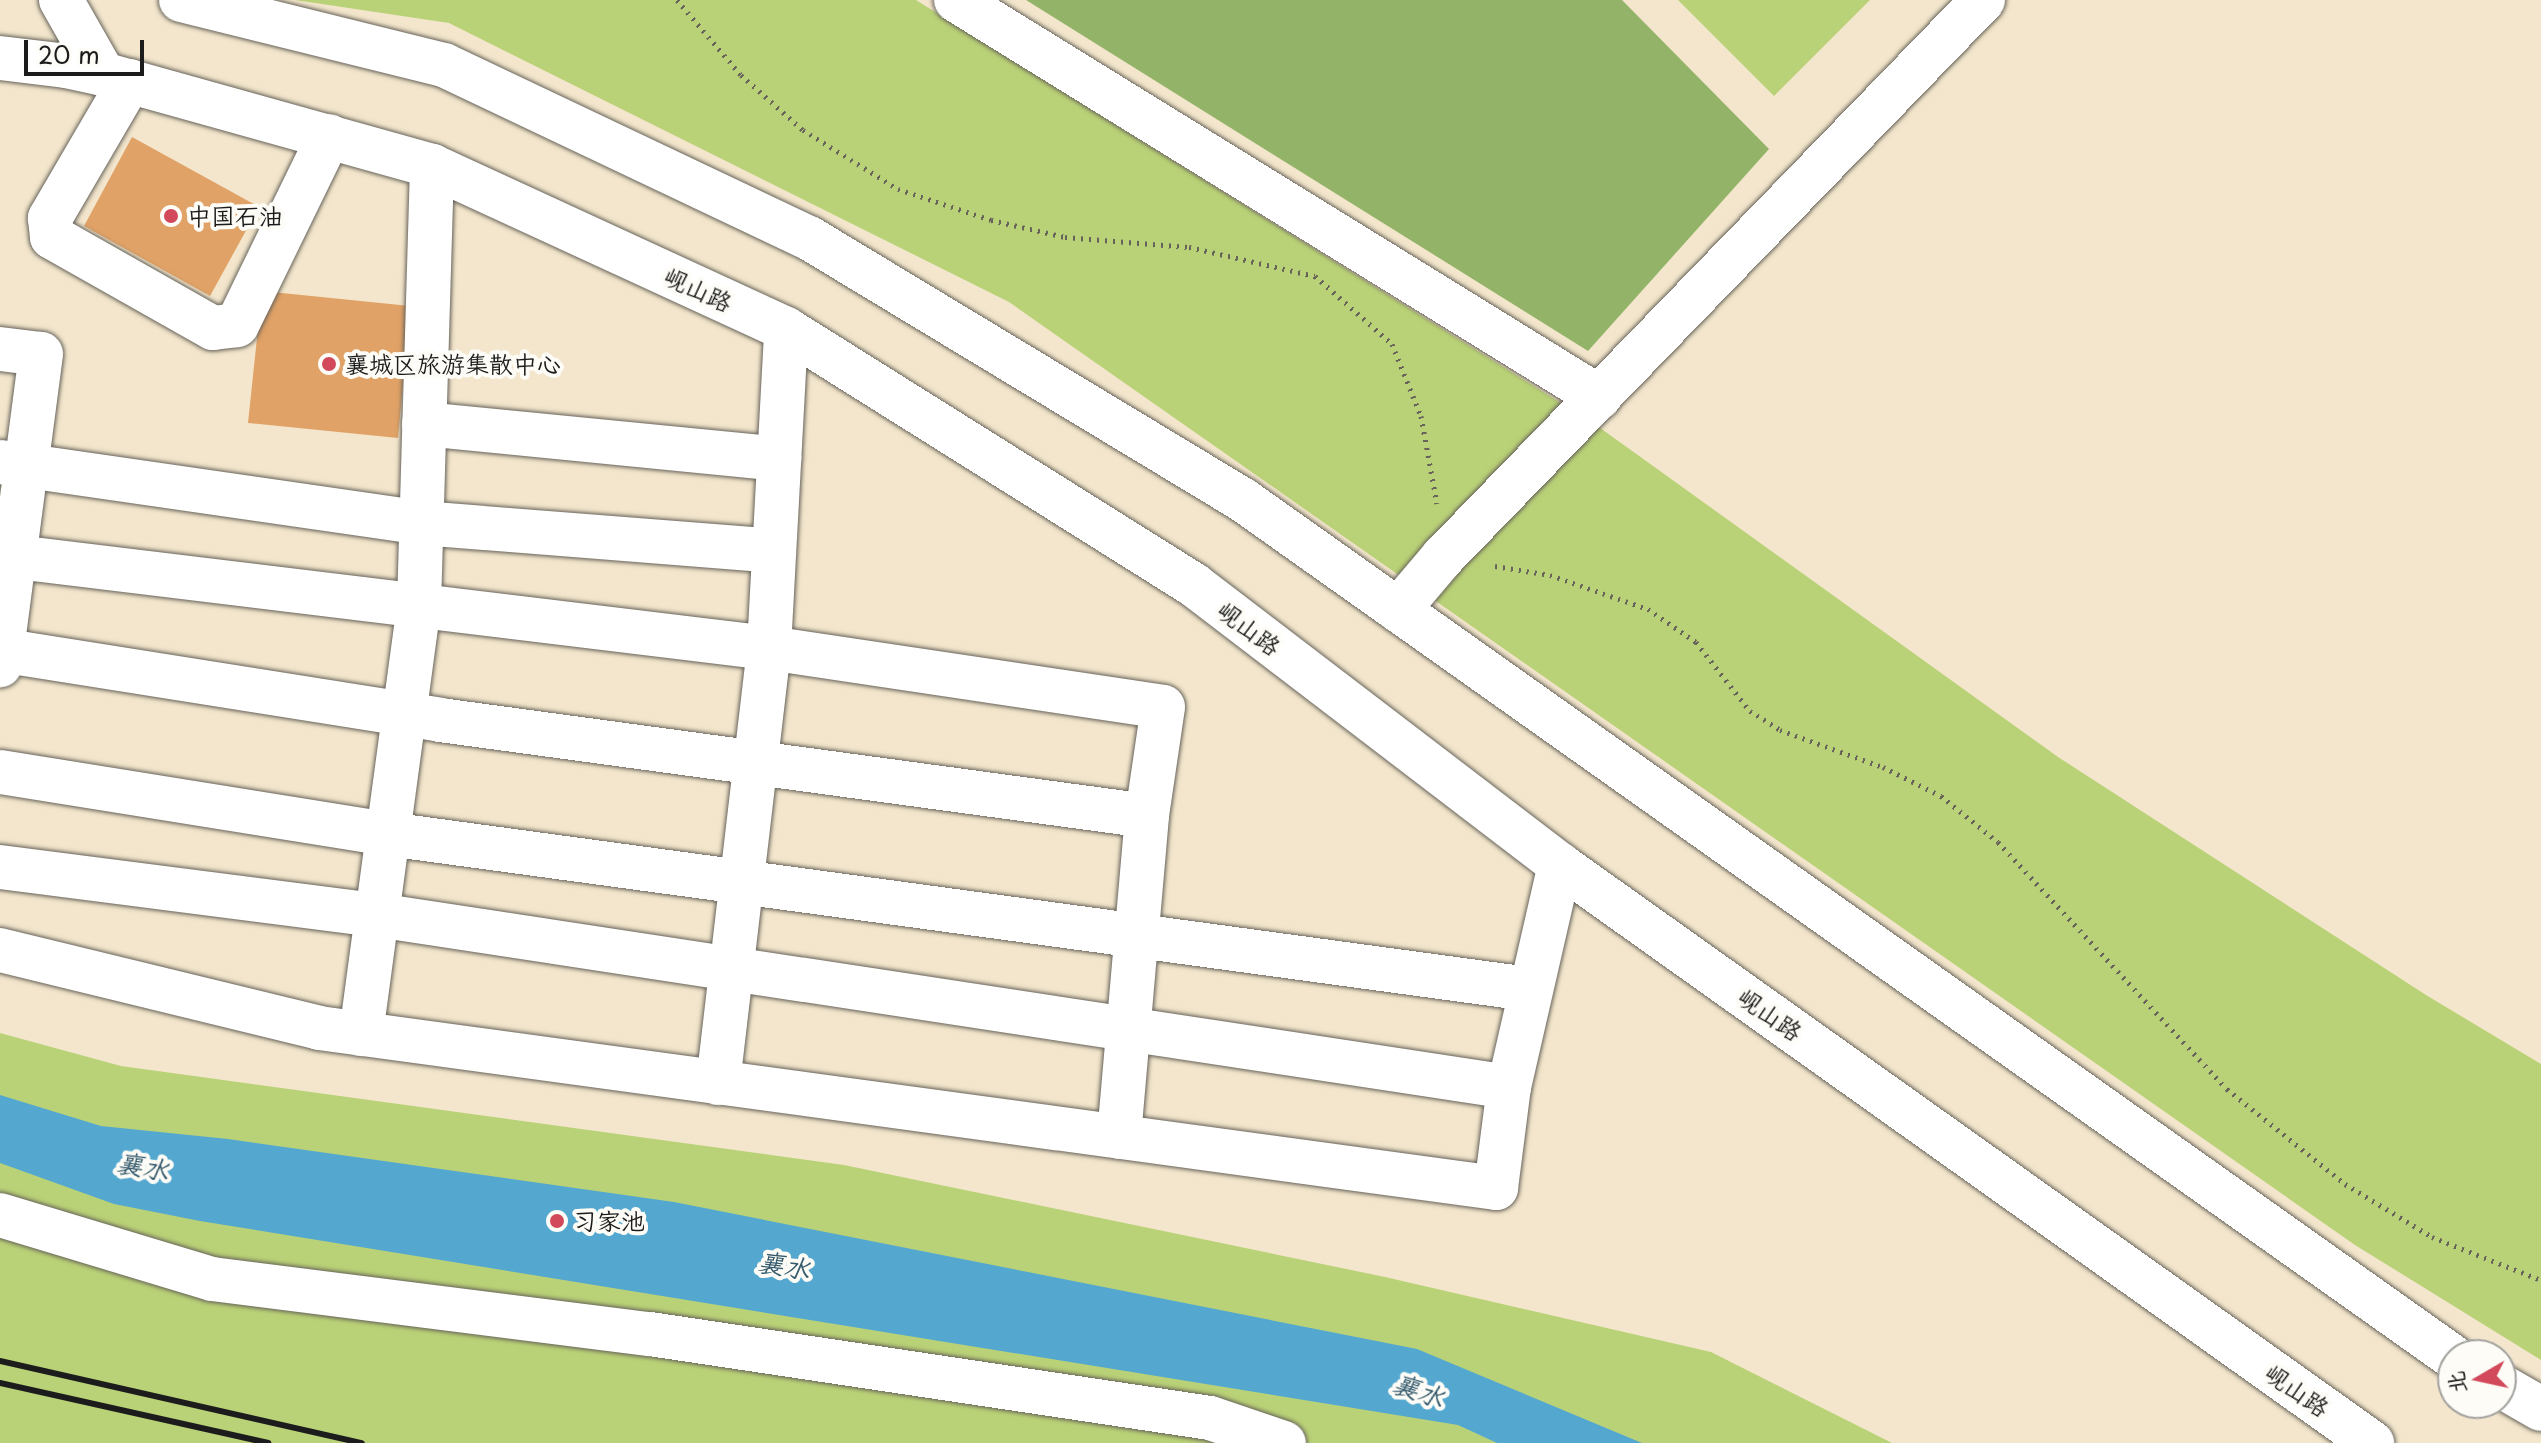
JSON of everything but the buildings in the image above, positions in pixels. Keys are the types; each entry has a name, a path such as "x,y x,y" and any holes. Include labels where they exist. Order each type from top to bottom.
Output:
{"main road":[{"path":"61,0 116,78 50,218 52,237 213,328 237,325 329,136"},
{"path":"181,0 444,65 809,238 1243,500 2437,1346"},
{"path":"211,0 281,25"},
{"path":"956,0 1599,397"},
{"path":"1398,610 1443,557 1983,0"},
{"name":"岘山路","path":"0,58 66,66 116,78 432,166 786,329 1194,585 1560,865 2372,1443"},
{"path":"361,1034 419,605 432,166"},
{"path":"718,1083 769,648 786,329"},
{"path":"0,349 41,354 13,464 1,655 403,714 1147,816"},
{"path":"424,424 779,459"},
{"path":"13,464 421,523 774,551"},
{"path":"7,556 769,648 1163,707 1147,816 1119,1137"},
{"path":"0,772 388,834 1529,989"},
{"path":"0,950 319,1028 1496,1188 1509,1087 1529,989 1560,865"},
{"path":"0,867 377,915 1509,1087"},
{"path":"0,1215 212,1279 650,1334 1210,1418 1284,1443"},
{"path":"2517,1395 2541,1409"}],"path":[{"path":"677,0 741,75 803,130 898,189 991,220 1065,237 1189,247 1315,276 1392,344 1421,416 1434,473 1443,557 1550,575 1648,609 1696,642 1750,711 1780,730 1883,767 1941,796 1998,842 2227,1089 2345,1184 2432,1237 2541,1280"}],"green space":[{"path":"295,0 916,0 1596,425 2058,757 2426,995 2541,1064 2541,1360 2517,1345 2517,1339 2507,1339 2355,1245 1009,302 449,23"},
{"path":"1026,0 1622,0 1769,149 1588,351"},
{"path":"1678,0 1870,0 1774,96"},
{"name":"习家池","path":"0,1033 121,1066 844,1165 1385,1277 1711,1352 1892,1443 0,1443"}],"water":[{"name":"襄水","path":"0,1095 101,1126 228,1139 674,1202 1417,1349 1642,1443 1497,1443 1458,1425 200,1221 114,1204 0,1163"}],"railway":[{"path":"0,1361 362,1443"},
{"path":"0,1383 268,1443"}],"place":[{"name":"中国石油","path":"171,216"},
{"name":"襄城区旅游集散中心","path":"329,364"},
{"name":"习家池","path":"557,1221"}]}
